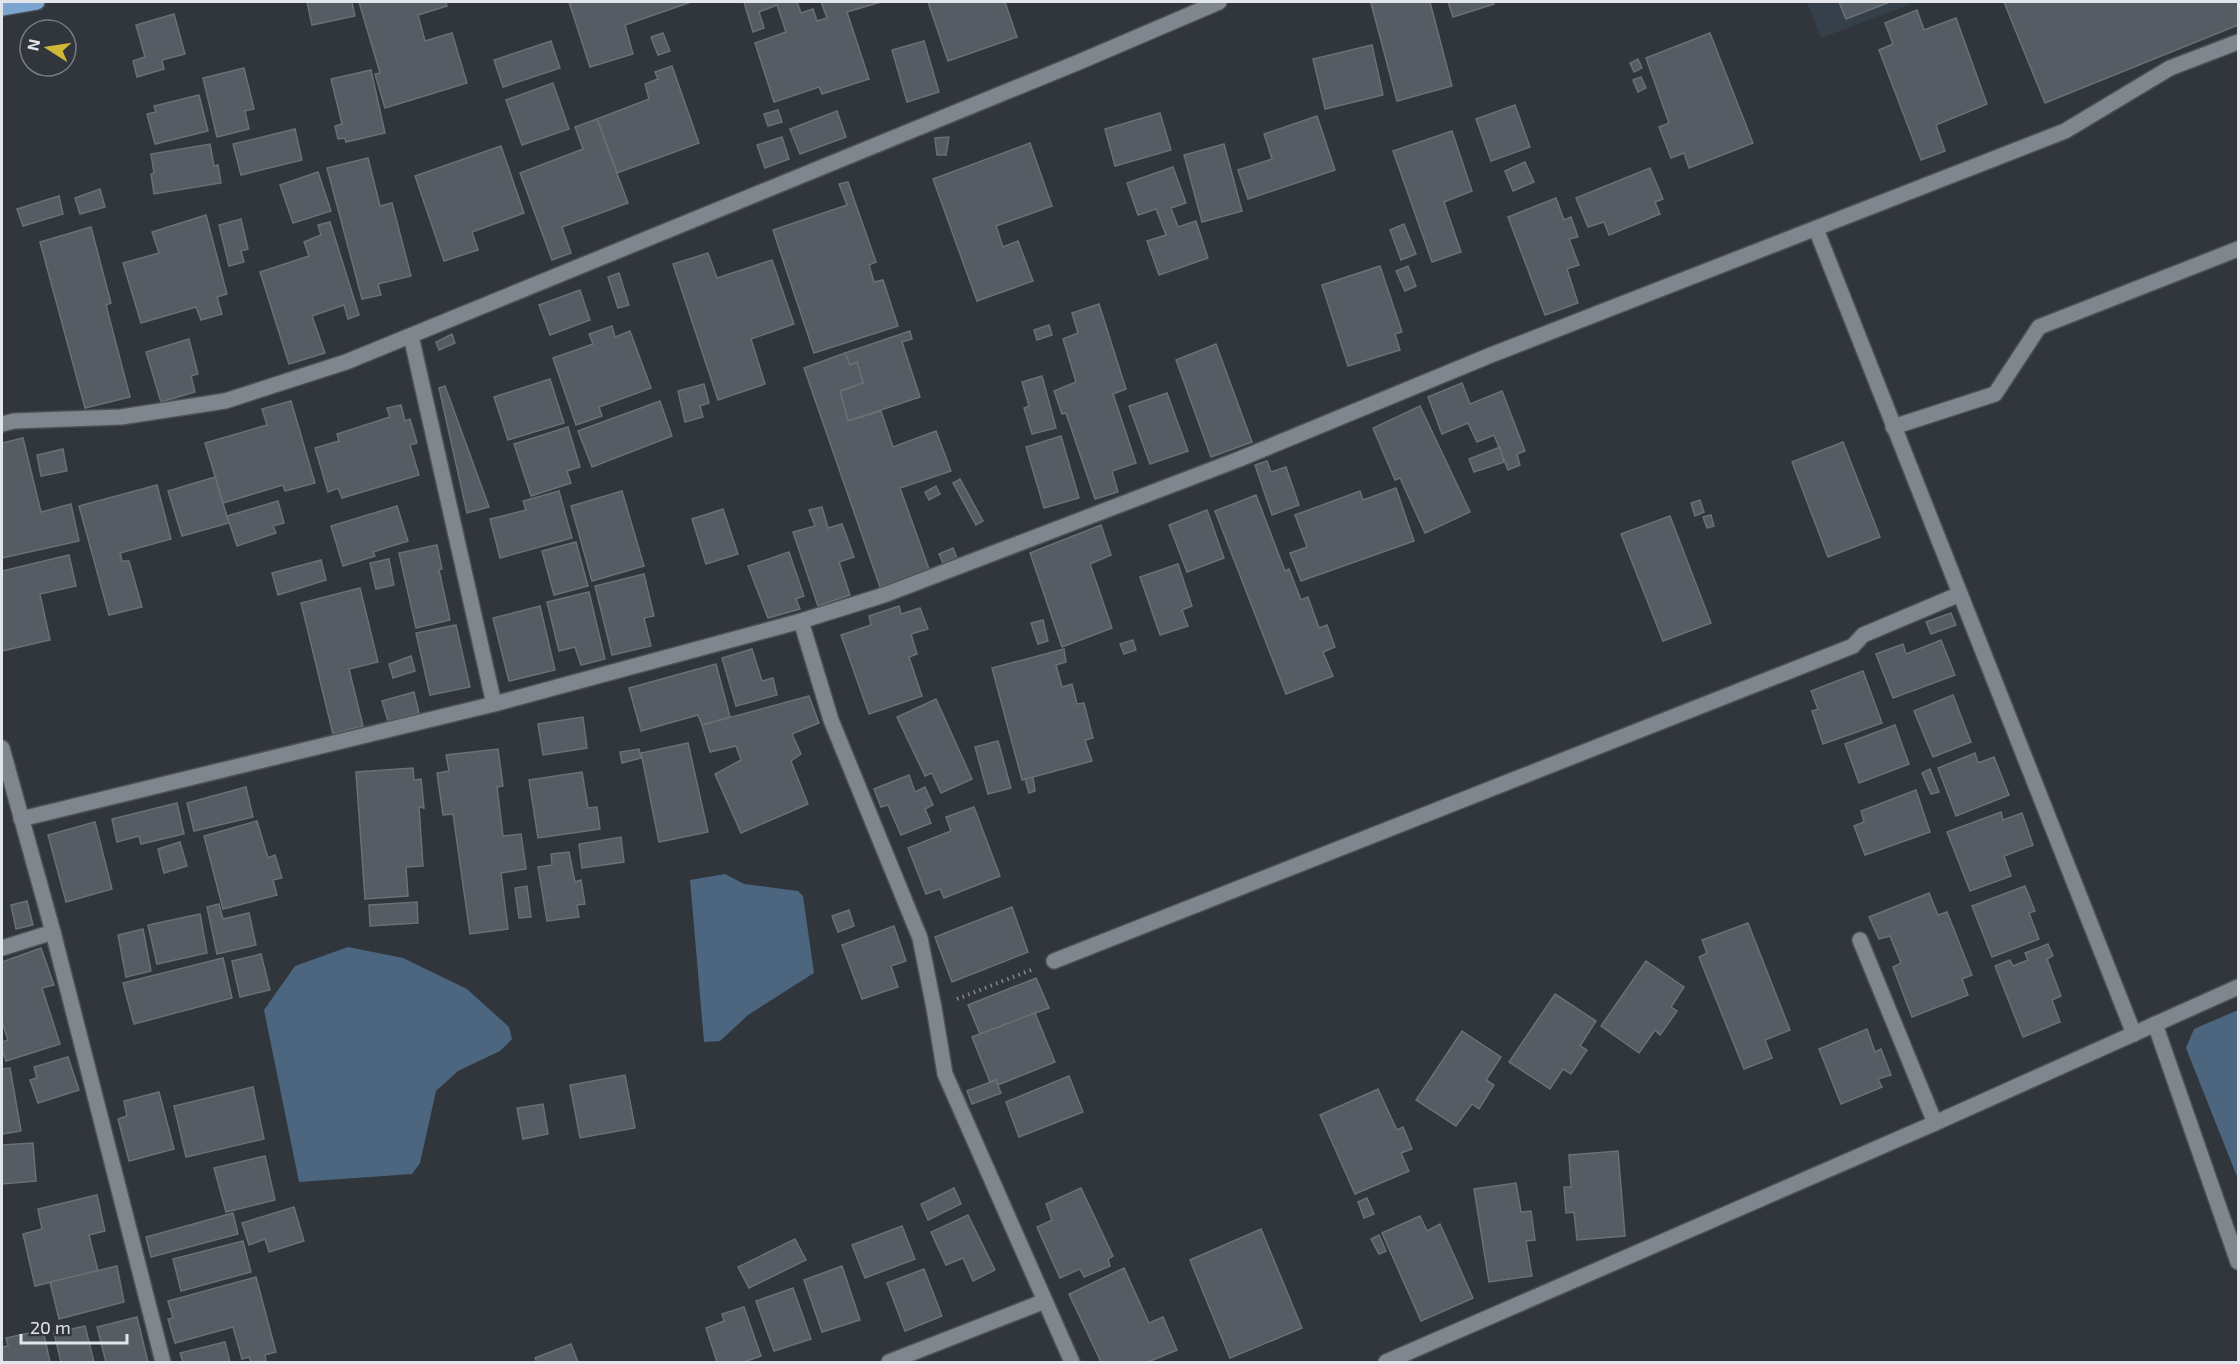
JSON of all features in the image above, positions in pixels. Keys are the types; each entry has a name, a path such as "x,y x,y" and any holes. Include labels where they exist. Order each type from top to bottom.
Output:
{"main road":[{"path":"2,8 37,2"}],"street":[{"path":"2,424 14,421 122,417 225,401 346,362 952,112 1079,62 1219,2"},
{"path":"21,819 494,704 801,621 884,595 1010,549 1237,460 1491,355 2065,131 2170,68 2238,42"},
{"path":"1816,229 2134,1034"},
{"path":"1893,427 1995,394 2039,327 2238,249"},
{"path":"411,336 494,704"},
{"path":"1054,961 1853,646 1863,635 1960,594"},
{"path":"801,621 831,720 920,938 945,1074 1072,1362"},
{"path":"2,748 53,932 163,1362"},
{"path":"2,948 53,932"},
{"path":"1860,940 1935,1123"},
{"path":"1386,1362 1935,1123 2238,987"},
{"path":"2155,1024 2238,1262"},
{"path":"889,1362 1045,1301"}],"path":[{"path":"934,1008 1054,961"}],"shaded area":[{"path":"1807,2 1916,2 1821,38"},
{"path":"725,874 744,884 798,891 803,896 814,973 748,1015 720,1041 704,1042 690,880"},
{"path":"348,947 403,958 467,989 509,1027 512,1039 500,1051 458,1071 436,1091 420,1163 412,1174 299,1182 264,1010 295,966"},
{"path":"2238,1010 2238,1179 2186,1048 2194,1029"}],"building":[{"path":"307,2 352,2 355,16 312,25"},
{"path":"359,2 446,2 447,6 418,15 425,41 452,33 467,83 385,108 375,74 380,73"},
{"path":"569,2 691,2 625,25 633,54 590,67"},
{"path":"744,2 797,2 801,13 813,9 817,21 827,18 821,2 881,2 847,12 869,79 822,94 819,87 774,102 755,43 786,32 777,5 759,12 764,28 753,32"},
{"path":"928,2 1005,2 1017,37 948,61"},
{"path":"1430,2 1452,86 1397,101 1371,3"},
{"path":"1448,2 1493,2 1494,4 1453,17"},
{"path":"1839,2 1890,2 1846,19"},
{"path":"2004,2 2238,2 2238,25 2045,103"},
{"path":"1917,10 1924,30 1956,18 1987,104 1936,125 1945,151 1921,160 1879,50 1893,44 1885,23"},
{"path":"174,14 185,54 162,60 164,69 137,77 133,61 145,57 136,25"},
{"path":"663,33 670,51 658,55 651,37"},
{"path":"1710,33 1753,143 1689,168 1684,153 1671,158 1659,127 1669,123 1646,58"},
{"path":"551,41 560,68 503,87 494,60"},
{"path":"924,41 939,92 907,102 892,50"},
{"path":"1372,45 1383,95 1325,109 1313,59"},
{"path":"1638,59 1642,68 1634,72 1630,63"},
{"path":"672,66 699,143 617,173 597,119 649,99 645,84 658,79 655,72"},
{"path":"244,68 254,109 245,111 249,129 217,137 203,78"},
{"path":"371,70 385,133 346,142 345,138 338,139 335,126 342,124 331,79"},
{"path":"1641,77 1646,88 1638,92 1633,80"},
{"path":"553,83 569,129 522,145 506,100"},
{"path":"199,95 208,131 155,144 147,114 156,112 154,106"},
{"path":"1515,105 1530,147 1491,161 1476,119"},
{"path":"778,110 782,122 768,126 764,114"},
{"path":"837,111 846,137 800,154 790,129"},
{"path":"1160,113 1171,150 1115,166 1105,129"},
{"path":"1317,116 1335,170 1248,199 1238,170 1272,159 1264,134"},
{"path":"597,119 628,203 562,227 571,253 552,260 520,173 583,149 575,127"},
{"path":"295,129 302,160 241,175 233,144"},
{"path":"1452,131 1472,191 1444,202 1461,252 1432,262 1393,151"},
{"path":"782,137 789,159 765,168 757,145"},
{"path":"949,137 946,155 937,155 935,138"},
{"path":"1030,143 1052,206 996,226 1003,247 1018,241 1033,281 977,301 933,179"},
{"path":"210,144 214,166 218,165 221,183 154,194 151,154"},
{"path":"1224,144 1242,211 1202,222 1184,155"},
{"path":"501,146 524,213 472,232 478,250 444,261 415,176"},
{"path":"368,158 380,206 392,203 411,276 378,284 381,295 362,299 327,168"},
{"path":"1525,162 1534,182 1513,191 1505,171"},
{"path":"1173,167 1186,203 1171,208 1178,227 1196,221 1208,258 1159,275 1147,241 1166,235 1156,209 1138,215 1127,183"},
{"path":"1650,168 1663,199 1655,202 1660,214 1609,235 1604,222 1588,227 1576,198"},
{"path":"318,172 331,211 293,223 280,185"},
{"path":"848,182 876,262 869,265 874,282 883,280 898,326 814,353 773,230 847,205 839,184"},
{"path":"100,189 105,207 80,214 75,198"},
{"path":"59,196 63,214 23,226 17,209"},
{"path":"1556,198 1564,220 1571,217 1578,237 1569,239 1579,265 1567,269 1578,303 1545,315 1508,217"},
{"path":"206,215 227,294 217,297 222,314 201,320 196,307 141,323 123,263 159,253 152,232"},
{"path":"241,219 248,249 241,251 244,262 229,266 219,225"},
{"path":"330,222 359,315 348,319 344,305 312,316 325,353 289,364 260,272 309,256 304,242 321,235 318,225"},
{"path":"1404,224 1416,254 1401,260 1390,230"},
{"path":"91,227 111,303 106,305 130,397 85,408 40,242"},
{"path":"708,253 717,278 772,260 794,324 751,339 765,384 718,400 673,264"},
{"path":"1380,266 1402,332 1395,334 1400,350 1348,366 1322,285"},
{"path":"1408,266 1416,286 1405,291 1396,271"},
{"path":"619,273 629,305 618,308 608,277"},
{"path":"580,290 590,320 550,335 539,305"},
{"path":"1099,304 1126,389 1113,394 1136,463 1112,471 1118,492 1095,499 1066,413 1062,414 1054,391 1076,382 1063,339 1078,333 1072,313"},
{"path":"1049,325 1052,335 1037,340 1034,330"},
{"path":"612,326 615,337 630,331 651,388 599,407 602,416 576,425 553,358 593,344 589,334"},
{"path":"910,331 912,339 902,342 920,397 848,421 840,391 863,383 857,362 850,365 845,353"},
{"path":"452,334 455,343 439,350 436,342"},
{"path":"189,339 198,374 191,376 195,392 161,402 146,352"},
{"path":"1216,344 1252,442 1211,457 1176,360"},
{"path":"845,353 850,365 857,362 863,383 840,391 848,421 881,411 893,447 936,431 951,471 900,488 929,569 880,587 804,368"},
{"path":"1042,376 1056,428 1032,434 1024,408 1029,406 1022,382"},
{"path":"550,379 564,423 508,440 494,397"},
{"path":"1462,383 1470,404 1502,391 1525,451 1517,454 1520,465 1508,470 1494,435 1477,442 1468,423 1442,434 1428,397"},
{"path":"704,384 709,403 700,406 703,417 685,422 678,391"},
{"path":"445,386 489,507 467,513 439,388"},
{"path":"1167,393 1188,451 1150,464 1129,406"},
{"path":"291,401 315,483 285,491 283,485 223,503 205,443 267,425 262,409"},
{"path":"660,401 672,436 592,467 578,431"},
{"path":"401,405 405,421 410,419 417,443 410,445 419,475 342,498 338,488 328,492 315,448 339,441 337,434 390,417 387,408"},
{"path":"1420,406 1470,512 1425,533 1400,478 1395,480 1373,428"},
{"path":"568,427 580,467 567,471 571,483 531,496 514,444"},
{"path":"1061,436 1079,498 1044,508 1026,447"},
{"path":"23,438 41,512 71,504 79,541 2,558 2,443"},
{"path":"1843,442 1880,537 1828,557 1792,462"},
{"path":"1500,447 1504,462 1474,472 1469,459"},
{"path":"63,449 67,471 41,476 37,455"},
{"path":"1267,461 1271,472 1286,467 1299,505 1272,515 1255,465"},
{"path":"215,477 229,523 182,536 168,491"},
{"path":"960,479 983,521 976,525 953,483"},
{"path":"157,485 171,539 120,553 122,561 129,561 142,607 109,615 79,506"},
{"path":"936,486 940,494 929,500 925,492"},
{"path":"1396,488 1414,541 1301,581 1290,553 1307,547 1295,515 1360,491 1363,500"},
{"path":"559,491 572,538 500,558 490,519 526,510 523,501"},
{"path":"622,491 644,566 592,581 571,506"},
{"path":"1256,495 1285,571 1289,569 1301,600 1308,597 1319,628 1327,625 1335,647 1323,652 1333,676 1286,694 1215,511"},
{"path":"1700,500 1704,512 1695,516 1691,503"},
{"path":"278,501 284,523 273,526 276,533 237,546 227,516"},
{"path":"397,506 408,541 373,552 375,556 343,566 331,526"},
{"path":"822,507 828,528 842,524 854,557 839,562 850,595 818,606 793,532 815,526 809,510"},
{"path":"723,509 738,554 706,564 692,519"},
{"path":"1207,510 1224,558 1187,572 1169,525"},
{"path":"1711,515 1714,526 1707,528 1703,517"},
{"path":"1670,516 1711,623 1663,641 1621,534"},
{"path":"1101,525 1111,555 1090,564 1112,628 1062,647 1030,553"},
{"path":"576,542 588,586 554,595 542,551"},
{"path":"437,545 442,569 439,570 450,620 416,628 399,553"},
{"path":"953,548 957,558 943,563 939,554"},
{"path":"789,552 804,596 796,599 800,609 768,618 748,566"},
{"path":"69,555 76,586 40,594 50,640 2,651 2,571"},
{"path":"389,559 394,585 376,589 370,563"},
{"path":"321,560 326,580 278,595 272,573"},
{"path":"1178,564 1192,606 1182,610 1188,626 1160,635 1140,577"},
{"path":"644,574 654,616 644,618 651,646 612,655 595,586"},
{"path":"360,588 378,662 349,669 363,726 333,734 301,603"},
{"path":"589,592 605,659 581,665 575,647 559,651 547,602"},
{"path":"540,606 555,670 509,681 493,618"},
{"path":"899,606 901,614 920,608 928,629 911,634 917,654 909,657 922,696 869,714 841,635 871,625 869,616"},
{"path":"1951,613 1956,625 1931,634 1926,622"},
{"path":"1043,620 1048,641 1038,644 1031,623"},
{"path":"456,625 470,687 430,695 416,633"},
{"path":"1133,640 1136,650 1124,654 1120,644"},
{"path":"1941,640 1955,675 1893,698 1876,654 1903,644 1906,654"},
{"path":"752,649 762,681 773,678 777,695 736,706 722,658"},
{"path":"1064,649 1066,662 1056,665 1062,687 1072,684 1077,704 1084,703 1093,738 1085,740 1092,761 1022,780 992,668"},
{"path":"411,656 415,671 393,678 389,664"},
{"path":"716,664 730,717 702,725 698,715 641,731 629,688"},
{"path":"1863,671 1882,723 1823,744 1812,711 1818,709 1811,691"},
{"path":"414,692 419,713 388,721 382,701"},
{"path":"1953,695 1971,742 1933,757 1914,711"},
{"path":"809,696 819,723 792,734 801,754 791,761 808,804 741,833 715,774 741,760 736,746 710,752 702,725"},
{"path":"936,699 972,779 941,793 932,773 925,776 897,717"},
{"path":"583,717 587,748 543,755 538,724"},
{"path":"1895,725 1909,764 1859,783 1845,744"},
{"path":"998,741 1011,788 988,794 975,747"},
{"path":"688,743 708,832 659,842 641,753"},
{"path":"498,749 503,786 497,787 503,836 521,834 526,869 501,873 508,929 470,934 453,814 443,815 437,773 449,771 446,755"},
{"path":"639,749 641,758 622,763 620,752"},
{"path":"1975,753 1978,763 1994,757 2009,795 1956,816 1938,768"},
{"path":"413,768 414,780 421,779 424,808 419,807 423,866 406,867 408,896 365,899 356,772"},
{"path":"1930,769 1939,792 1931,794 1922,773"},
{"path":"582,772 588,808 597,807 600,829 538,838 529,780"},
{"path":"909,775 915,792 925,787 933,805 925,809 931,823 901,835 888,805 881,807 874,789"},
{"path":"1033,777 1035,791 1029,793 1025,779"},
{"path":"246,787 253,817 194,831 187,803"},
{"path":"1916,790 1930,832 1865,855 1854,826 1864,822 1861,811"},
{"path":"177,803 184,834 141,844 139,836 117,842 112,819"},
{"path":"974,807 1000,876 944,898 940,889 926,894 908,848 951,831 946,817"},
{"path":"2001,812 2003,820 2022,813 2033,845 2004,856 2011,876 1970,891 1947,832"},
{"path":"257,821 268,858 275,855 282,878 273,880 277,895 223,909 204,836"},
{"path":"95,822 112,889 66,902 48,835"},
{"path":"621,837 624,862 582,868 579,844"},
{"path":"180,842 187,866 164,873 158,849"},
{"path":"569,852 575,882 581,880 585,904 577,905 579,917 547,921 538,867 552,865 551,854"},
{"path":"527,886 531,917 519,918 515,888"},
{"path":"2025,886 2035,911 2029,913 2039,939 1992,957 1972,906"},
{"path":"1929,893 1938,915 1947,912 1972,975 1962,979 1968,995 1912,1017 1893,967 1901,963 1890,936 1879,939 1869,917"},
{"path":"27,901 33,925 16,929 11,905"},
{"path":"417,902 418,923 370,926 369,905"},
{"path":"219,904 223,919 249,913 256,945 217,954 207,907"},
{"path":"1012,907 1028,952 952,982 935,937"},
{"path":"849,910 854,926 838,932 832,916"},
{"path":"200,914 207,953 157,964 148,925"},
{"path":"1748,923 1790,1030 1765,1040 1772,1058 1744,1069 1699,957 1707,953 1702,940"},
{"path":"894,926 906,961 891,966 898,987 862,999 842,945"},
{"path":"143,929 151,971 126,977 118,935"},
{"path":"2048,944 2053,956 2047,959 2061,996 2052,1000 2060,1022 2023,1037 1995,966 2010,960 2013,966 2028,960 2025,953"},
{"path":"41,948 54,985 42,988 60,1044 6,1061 2,1050 2,1042 8,1040 2,1022 2,962"},
{"path":"261,954 270,990 240,997 232,961"},
{"path":"223,958 232,998 134,1024 123,983"},
{"path":"1646,961 1684,987 1671,1007 1677,1011 1660,1035 1655,1030 1639,1053 1601,1026"},
{"path":"1036,978 1049,1008 980,1034 968,1005"},
{"path":"1555,994 1596,1021 1580,1046 1587,1050 1571,1074 1563,1069 1550,1089 1509,1062"},
{"path":"1035,1013 1055,1062 998,1085 996,1080 990,1082 972,1037"},
{"path":"1867,1029 1875,1052 1881,1049 1891,1075 1878,1079 1882,1087 1841,1104 1819,1049"},
{"path":"1462,1031 1501,1057 1486,1080 1494,1085 1479,1109 1472,1104 1456,1126 1416,1100"},
{"path":"68,1057 79,1090 38,1103 30,1080 37,1078 34,1067"},
{"path":"10,1068 21,1131 2,1134 2,1069"},
{"path":"625,1075 635,1128 580,1138 570,1085"},
{"path":"1069,1076 1083,1112 1019,1137 1006,1102"},
{"path":"996,1080 1001,1093 972,1104 967,1091"},
{"path":"253,1087 264,1139 186,1157 174,1106"},
{"path":"1378,1089 1397,1130 1403,1127 1412,1149 1401,1153 1409,1171 1355,1194 1320,1115"},
{"path":"159,1092 174,1149 129,1161 118,1119 127,1116 124,1101"},
{"path":"543,1104 548,1134 523,1139 517,1108"},
{"path":"33,1143 36,1181 2,1184 2,1145"},
{"path":"1618,1151 1625,1236 1577,1240 1574,1212 1566,1213 1564,1187 1571,1187 1569,1155"},
{"path":"265,1156 275,1200 226,1212 214,1168"},
{"path":"1516,1183 1521,1212 1531,1211 1535,1240 1526,1241 1532,1276 1489,1282 1474,1189"},
{"path":"954,1188 961,1204 928,1220 921,1204"},
{"path":"1081,1188 1113,1256 1108,1259 1110,1266 1084,1277 1080,1269 1060,1278 1037,1227 1052,1220 1046,1204"},
{"path":"97,1195 105,1231 89,1235 98,1271 35,1286 23,1234 42,1229 38,1209"},
{"path":"1367,1198 1374,1214 1364,1218 1358,1202"},
{"path":"294,1207 304,1241 269,1252 265,1239 249,1245 242,1223"},
{"path":"233,1213 238,1234 151,1257 146,1237"},
{"path":"968,1215 995,1270 973,1281 963,1258 946,1265 931,1232"},
{"path":"1420,1216 1427,1231 1440,1224 1473,1298 1421,1321 1382,1233"},
{"path":"902,1226 915,1259 865,1278 852,1245"},
{"path":"1261,1229 1302,1328 1230,1358 1190,1260"},
{"path":"1379,1235 1386,1251 1379,1254 1371,1239"},
{"path":"795,1239 806,1260 749,1288 738,1267"},
{"path":"243,1241 251,1272 181,1291 173,1259"},
{"path":"117,1266 124,1302 59,1319 50,1282"},
{"path":"842,1266 860,1320 822,1332 804,1280"},
{"path":"1124,1268 1149,1323 1163,1317 1177,1350 1148,1362 1101,1362 1069,1294"},
{"path":"924,1269 942,1316 905,1331 887,1283"},
{"path":"256,1277 276,1352 265,1355 266,1361 251,1362 249,1357 242,1359 233,1327 175,1343 168,1319 173,1318 168,1301"},
{"path":"793,1288 811,1339 774,1351 756,1301"},
{"path":"744,1307 761,1356 744,1362 717,1362 706,1328 724,1321 722,1314"},
{"path":"137,1317 148,1362 106,1362 97,1327"},
{"path":"85,1326 94,1362 61,1362 54,1333"},
{"path":"43,1330 50,1362 2,1362 2,1347 8,1346 6,1338"},
{"path":"225,1342 230,1362 183,1362 180,1353"},
{"path":"571,1344 578,1362 537,1362 535,1358"}]}
